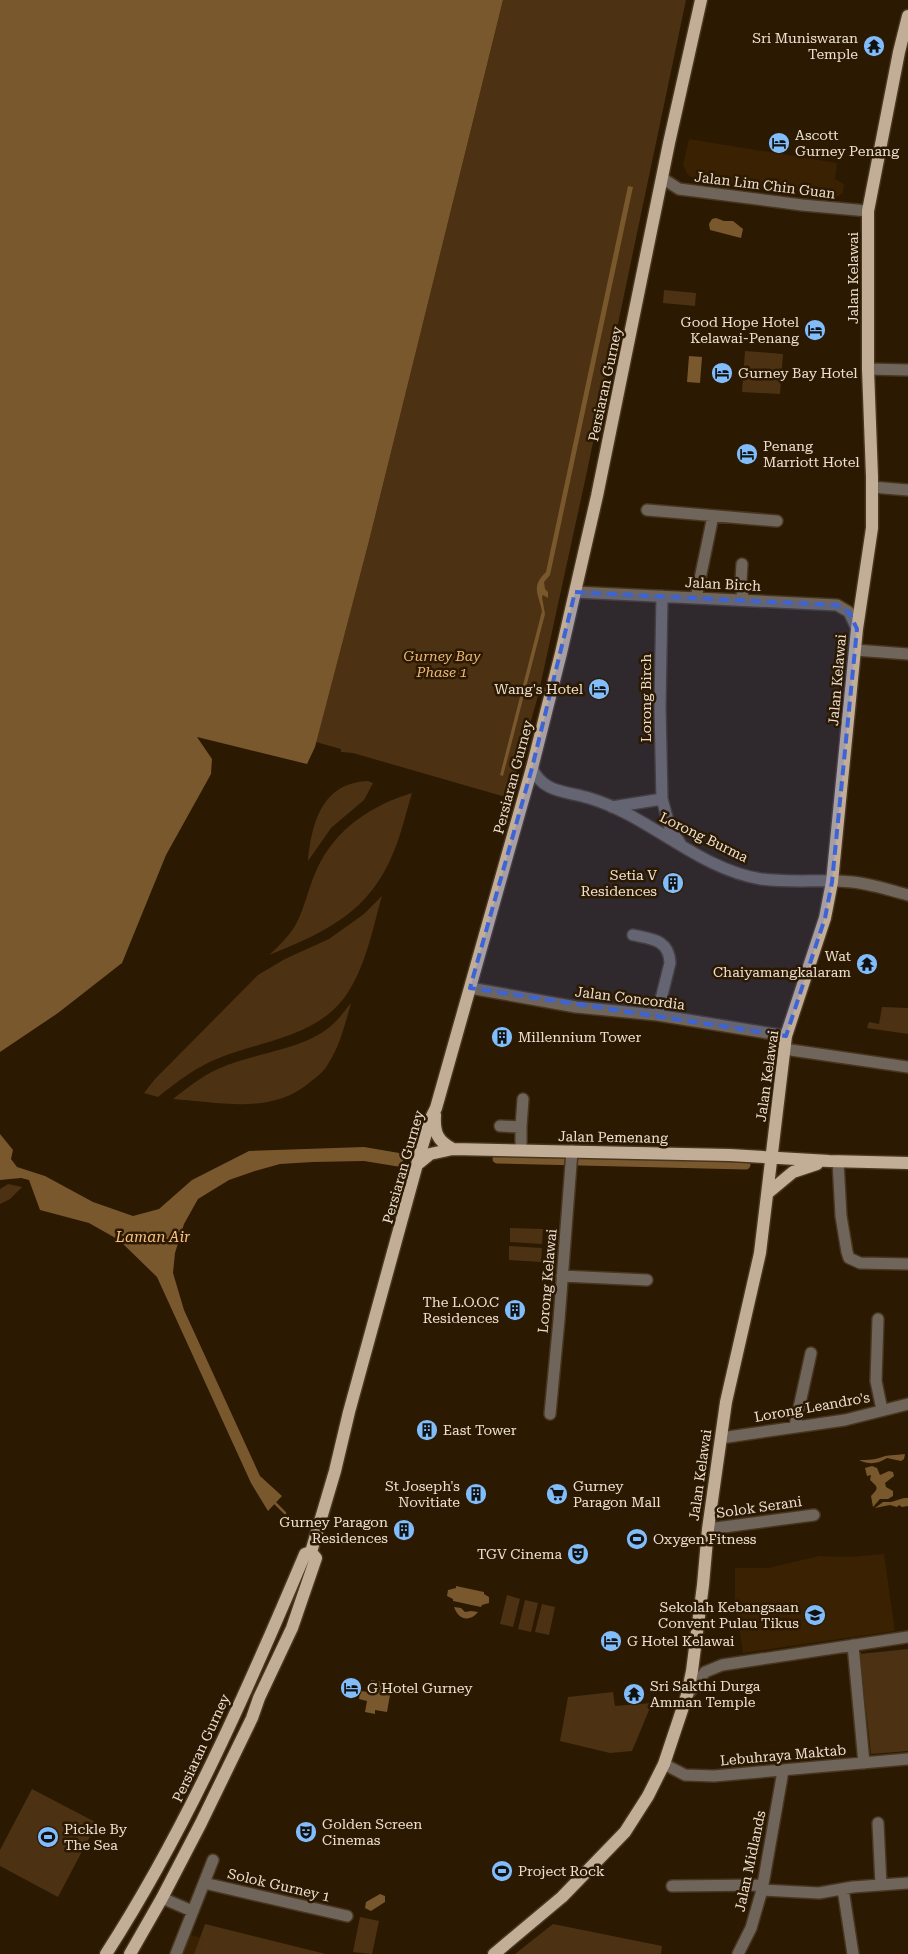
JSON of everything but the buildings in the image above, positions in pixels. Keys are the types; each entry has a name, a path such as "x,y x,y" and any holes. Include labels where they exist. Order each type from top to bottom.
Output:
{"main road":[{"name":"Persiaran Gurney","path":"311,1552 328,1497 349,1412 428,1125 436,1108 532,768 597,496 662,178 702,0"},
{"name":"Jalan Kelawai","path":"494,1954 562,1897 625,1832 648,1796 664,1764 687,1695 699,1619 708,1529 721,1438 731,1380 758,1262 769,1192 786,1036 825,918 832,882 857,629 872,528 868,369 868,211 904,46 908,16"},
{"path":"436,1108 435,1127 437,1136 441,1142 453,1149"},
{"name":"Jalan Pemenang","path":"419,1163 430,1154 453,1149 521,1150 571,1159 772,1157 833,1161"},
{"path":"769,1192 793,1172 833,1161 908,1162"},
{"name":"Persiaran Gurney","path":"106,1954 182,1822 276,1622 305,1554 311,1552"},
{"name":"Persiaran Gurney","path":"130,1954 162,1898 216,1791 292,1628 316,1558 311,1552"},
{"path":"276,1622 292,1628"}],"street":[{"name":"Jalan Lim Chin Guan","path":"662,178 679,189 802,205 868,211"},
{"path":"868,369 908,370"},
{"path":"872,487 908,490"},
{"path":"647,510 777,522"},
{"path":"696,598 713,516"},
{"path":"742,564 741,581 744,600"},
{"name":"Jalan Birch","path":"575,592 838,605 849,612 857,629"},
{"name":"Lorong Birch","path":"662,596 660,707 662,799 670,828 682,846"},
{"path":"855,650 908,654"},
{"name":"Lorong Burma","path":"532,768 537,778 546,786 612,807 725,868 761,879 852,882 908,895"},
{"path":"612,807 662,799"},
{"path":"632,935 657,941 668,950 670,955 670,963 657,1015"},
{"name":"Jalan Concordia","path":"470,988 576,1006 657,1015 786,1036"},
{"path":"784,1049 908,1067"},
{"path":"521,1150 523,1099"},
{"path":"500,1126 522,1127"},
{"name":"Lorong Kelawai","path":"550,1414 571,1159"},
{"path":"833,1161 847,1252 853,1261 860,1263 908,1264"},
{"path":"562,1276 647,1280"},
{"path":"878,1319 876,1381 882,1410"},
{"path":"795,1426 811,1353"},
{"name":"Lorong Leandro's","path":"721,1438 845,1420 908,1404"},
{"name":"Solok Serani","path":"708,1529 814,1515"},
{"path":"687,1695 705,1672 722,1665 908,1637"},
{"path":"853,1645 864,1763"},
{"name":"Lebuhraya Maktab","path":"664,1764 685,1775 694,1776 783,1771 908,1759"},
{"name":"Jalan Midlands","path":"738,1954 751,1928 762,1887 783,1771"},
{"path":"878,1824 881,1885"},
{"name":"Solok Gurney 1","path":"176,1954 213,1860"},
{"name":"Solok Gurney 1","path":"204,1883 347,1916"},
{"path":"672,1886 762,1887 818,1893 843,1888 908,1883"},
{"path":"843,1888 854,1954"},
{"path":"162,1898 192,1912"}],"highlighted area":[{"path":"575,592 837,605 849,612 857,629 832,882 825,918 786,1036 470,988 532,768"}],"shaded area":[{"path":"689,139 837,163 835,179 844,184 843,193 835,198 697,181 687,174 683,165"},
{"name":"Sekolah Kebangsaan Convent Pulau Tikus","path":"884,1554 895,1631 743,1653 735,1600 735,1568 768,1568 819,1556 851,1557"},
{"path":"182,1933 224,1943 222,1954 176,1954"}],"green space":[{"name":"Gurney Bay Phase 1","path":"503,0 686,0 538,696 509,798 353,753 341,752 341,749 316,742 369,541"},
{"path":"664,290 696,293 695,306 663,303"},
{"path":"745,351 783,354 780,394 742,392"},
{"path":"368,781 373,783 364,800 331,828 308,861 313,832 322,807 340,789 352,783"},
{"path":"412,793 394,851 384,872 359,905 344,917 309,938 269,955 295,926 317,869 334,842 356,820 383,804"},
{"path":"382,896 369,944 356,978 338,1005 324,1017 309,1027 273,1041 219,1058 187,1075 158,1097 144,1093 155,1079 258,975 285,959 329,939 364,914"},
{"path":"351,1003 339,1042 326,1067 309,1083 294,1093 261,1103 244,1104 173,1099 200,1079 218,1069 294,1045 322,1033 336,1022"},
{"path":"882,1007 908,1008 908,1034 867,1028 869,1022 879,1024"},
{"path":"8,1184 22,1187 10,1199 0,1204 0,1189"},
{"path":"510,1228 543,1229 542,1244 510,1242"},
{"path":"509,1246 542,1248 541,1262 509,1260"},
{"path":"507,1595 520,1599 513,1627 500,1624"},
{"path":"525,1600 538,1603 531,1632 518,1629"},
{"path":"542,1604 555,1607 549,1635 535,1632"},
{"path":"908,1649 908,1751 871,1754 860,1654"},
{"path":"613,1692 615,1706 652,1703 632,1751 610,1753 560,1741 568,1697"},
{"name":"Pickle By The Sea","path":"32,1789 97,1823 58,1897 0,1866 0,1850"},
{"path":"360,1917 379,1921 372,1954 353,1952"},
{"path":"205,1924 326,1954 194,1954"},
{"path":"553,1924 662,1946 661,1954 515,1954"}],"water":[{"path":"0,0 503,0 369,541 315,747 307,764 197,737 212,759 211,774 166,855 122,963 58,1013 0,1052"},
{"path":"628,186 633,187 550,575 544,582 545,589 548,592 548,598 543,595 542,597 545,614 503,776 500,775 542,611 537,586 541,577 546,572"},
{"path":"716,218 724,221 733,221 743,229 741,238 710,230 709,224 712,219"},
{"path":"689,356 702,357 700,383 687,382"},
{"name":"Laman Air","path":"0,1134 13,1150 11,1159 17,1167 45,1176 93,1202 133,1216 159,1209 192,1180 249,1151 364,1147 405,1154 401,1167 364,1161 313,1162 280,1164 255,1171 229,1180 198,1199 184,1224 175,1253 173,1273 184,1310 260,1476 282,1496 268,1511 251,1483 157,1277 119,1240 89,1223 40,1210 29,1180 21,1178 0,1180"},
{"path":"905,1454 904,1459 901,1461 887,1458 877,1463 867,1463 859,1460 872,1460"},
{"path":"872,1466 877,1468 880,1475 889,1471 893,1472 894,1476 885,1483 886,1487 893,1491 893,1496 888,1499 880,1499 873,1507 871,1496 876,1491 876,1487 870,1480 871,1475 867,1476 865,1468"},
{"path":"908,1498 908,1506 902,1507 899,1505 897,1507 890,1505 875,1508 883,1502"},
{"path":"456,1586 484,1592 489,1597 489,1603 481,1607 453,1601 453,1599 447,1596 448,1590 456,1588"},
{"path":"454,1607 461,1608 465,1612 478,1612 471,1618 464,1618 458,1614"},
{"path":"371,1680 387,1683 387,1688 391,1689 387,1712 375,1710 375,1714 365,1712 367,1701 359,1699 360,1691 369,1692"},
{"path":"380,1894 385,1896 385,1902 371,1911 365,1908 366,1902"}],"waterway":[{"path":"497,1159 746,1165"},
{"path":"273,1501 285,1513"}],"place":[{"name":"Sri Muniswaran Temple","path":"874,46"},
{"name":"Ascott Gurney Penang","path":"779,143"},
{"name":"Good Hope Hotel Kelawai-Penang","path":"815,330"},
{"name":"Gurney Bay Hotel","path":"722,373"},
{"name":"Penang Marriott Hotel","path":"747,454"},
{"name":"Wang's Hotel","path":"599,689"},
{"name":"Setia V Residences","path":"673,883"},
{"name":"Wat Chaiyamangkalaram","path":"867,964"},
{"name":"Millennium Tower","path":"502,1037"},
{"name":"The L.O.O.C Residences","path":"515,1310"},
{"name":"East Tower","path":"427,1430"},
{"name":"St Joseph's Novitiate","path":"476,1494"},
{"name":"Gurney Paragon Mall","path":"557,1494"},
{"name":"Gurney Paragon Residences","path":"404,1530"},
{"name":"Oxygen Fitness","path":"637,1539"},
{"name":"TGV Cinema","path":"578,1554"},
{"name":"Sekolah Kebangsaan Convent Pulau Tikus","path":"815,1615"},
{"name":"G Hotel Kelawai","path":"611,1641"},
{"name":"G Hotel Gurney","path":"351,1688"},
{"name":"Sri Sakthi Durga Amman Temple","path":"634,1694"},
{"name":"Golden Screen Cinemas","path":"306,1832"},
{"name":"Pickle By The Sea","path":"48,1837"},
{"name":"Project Rock","path":"502,1871"}]}
